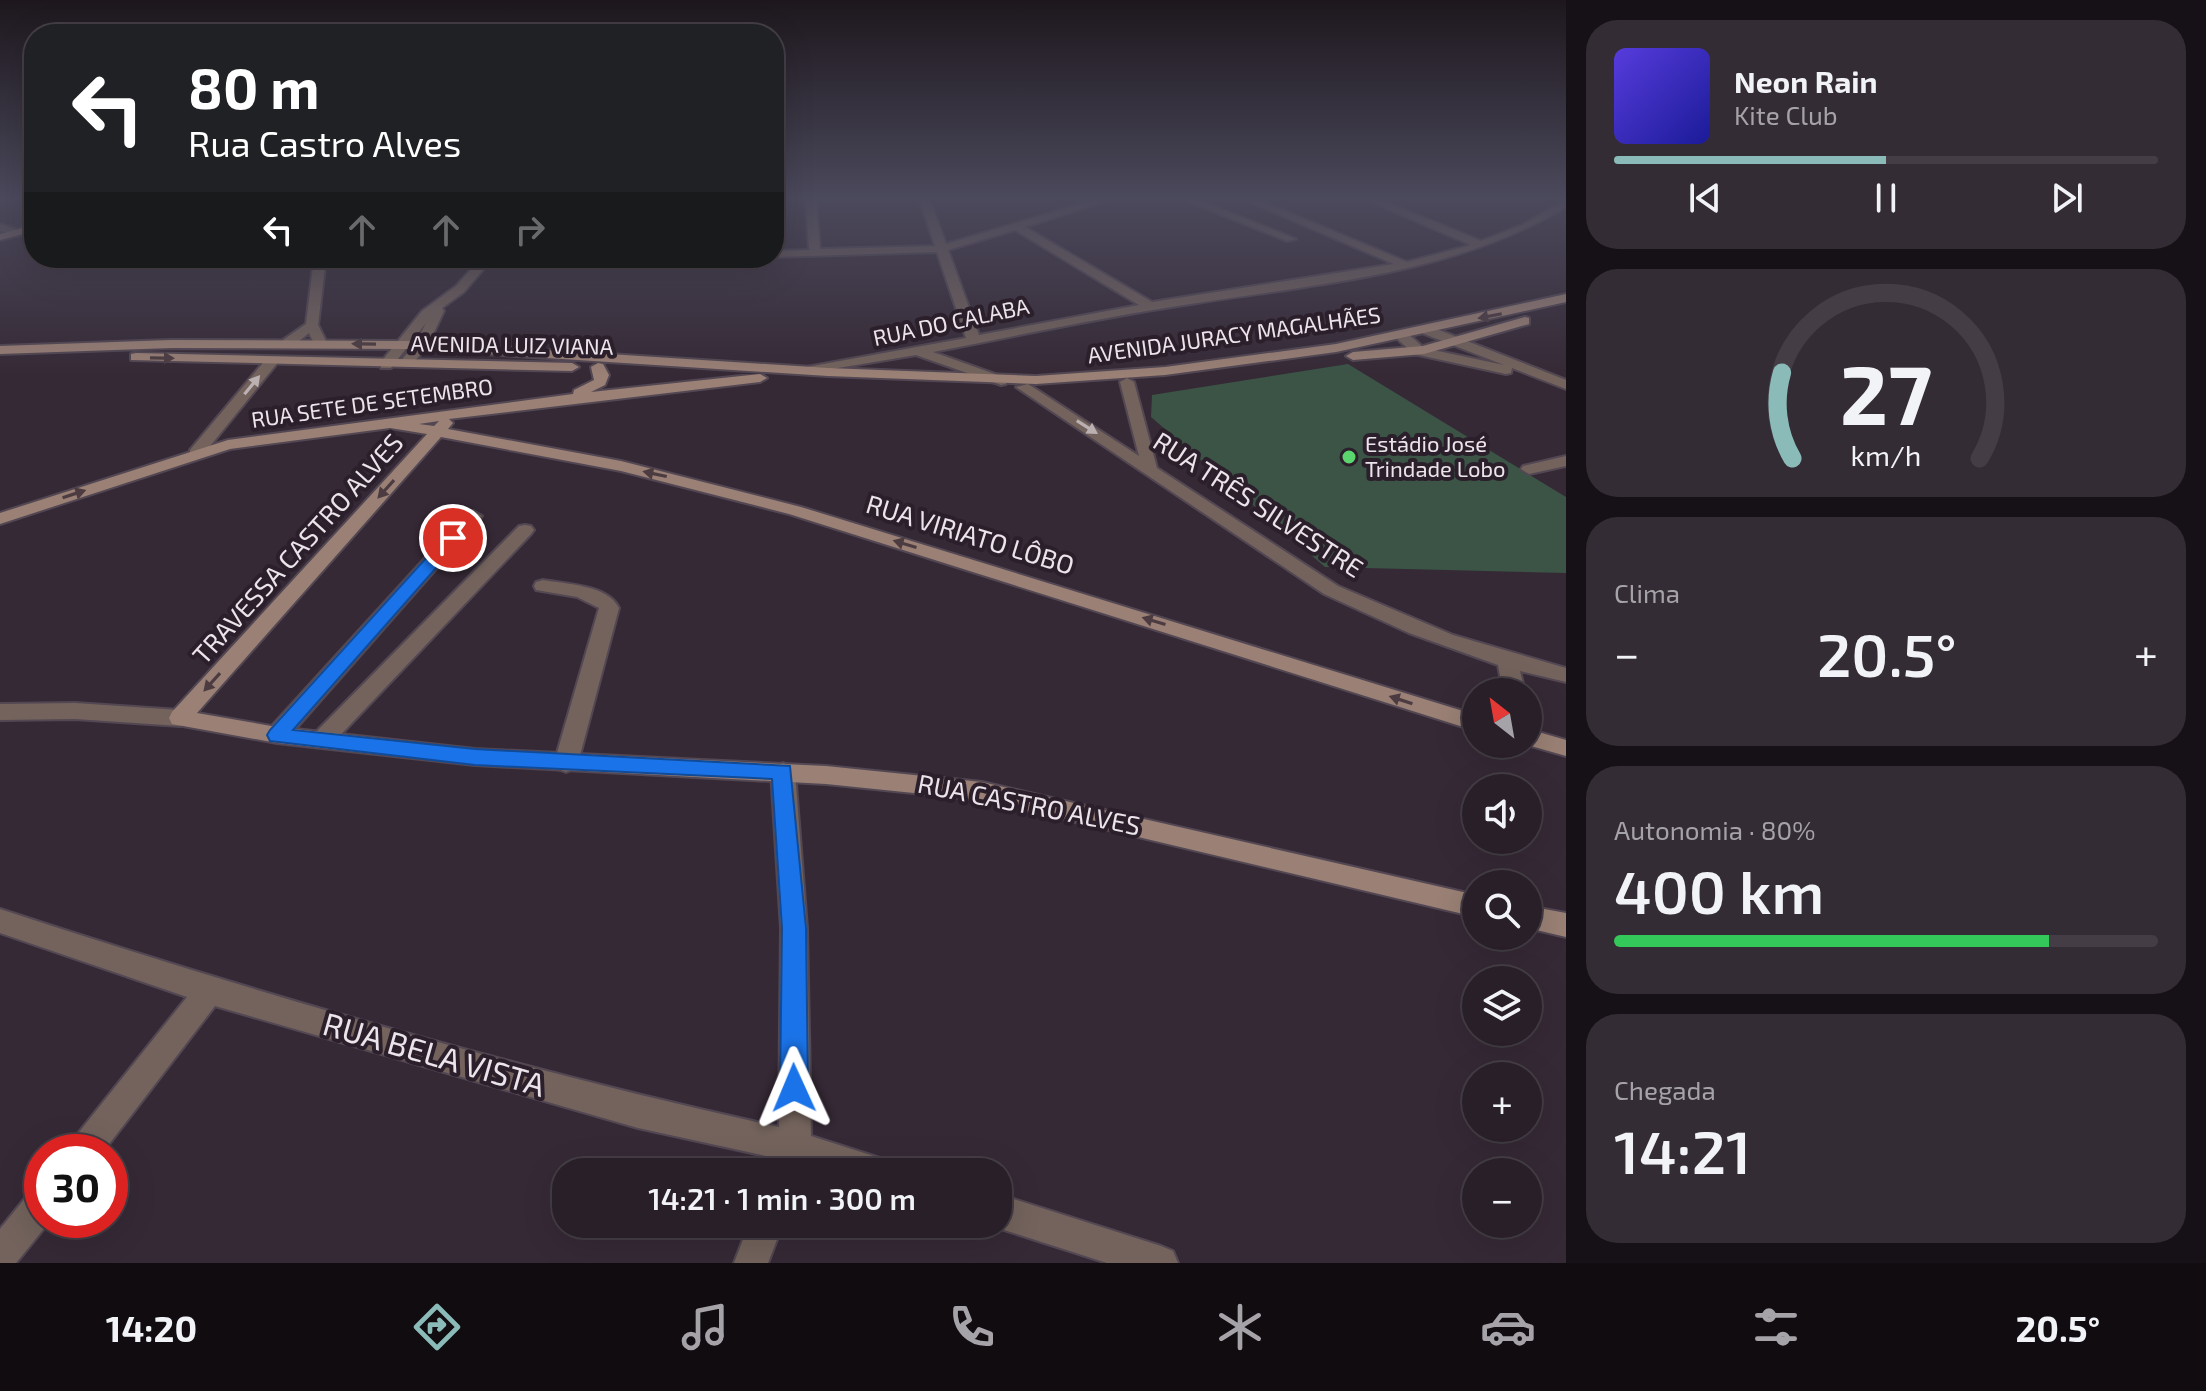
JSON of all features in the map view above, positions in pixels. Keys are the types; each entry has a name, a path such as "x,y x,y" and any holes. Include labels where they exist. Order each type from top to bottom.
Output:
{"main road":[{"name":"AVENIDA JURACY MAGALHÃES","path":"1001,381 1165,371 1336,348 1566,298"},
{"path":"1534,305 1559,311"},
{"name":"AVENIDA JURACY MAGALHÃES","path":"1023,387 1127,382 1419,351 1559,311"},
{"name":"AVENIDA LUIZ VIANA","path":"0,350 288,343 421,345 1001,381"},
{"name":"AVENIDA LUIZ VIANA","path":"0,362 122,357 386,365 598,367 899,386 1023,387"},
{"path":"560,400 600,382 602,375 598,367"},
{"name":"RUA SETE DE SETEMBRO","path":"0,519 196,453 262,439 560,400 760,378"},
{"name":"TRAVESSA CASTRO ALVES","path":"180,718 453,414"},
{"name":"RUA VIRIATO LÔBO","path":"390,423 649,473 742,496 1462,719"},
{"name":"RUA CASTRO ALVES","path":"180,718 277,735 566,763 897,780 1012,797 1462,903"},
{"path":"1542,741 1566,748"},
{"path":"1542,920 1566,925"}],"street":[{"path":"944,257 973,338"},
{"path":"1067,257 1150,306"},
{"path":"1386,257 1403,264"},
{"name":"RUA DO CALABA","path":"807,371 920,352 973,338 1432,257"},
{"path":"319,268 312,325 320,343"},
{"path":"386,365 426,314 438,307 478,268"},
{"path":"405,364 438,317 438,307"},
{"path":"288,343 312,325"},
{"path":"1424,329 1566,385"},
{"path":"1400,334 1419,351 1541,376"},
{"path":"1472,363 1478,348"},
{"path":"920,352 1001,381"},
{"path":"196,453 272,361"},
{"path":"1127,382 1150,467"},
{"name":"RUA TRÊS SILVESTRE","path":"1023,387 1150,467 1331,590 1395,619 1508,662 1566,675"},
{"path":"1529,469 1566,461"},
{"path":"277,735 473,516"},
{"path":"322,740 525,530"},
{"path":"543,586 595,596 609,608 566,763"},
{"path":"1508,662 1511,678"},
{"name":"RUA CASTRO ALVES","path":"0,712 75,711 180,718"},
{"path":"783,772 794,928 790,1158"},
{"name":"RUA BELA VISTA","path":"0,921 209,991 638,1112 784,1158"},
{"path":"97,1134 209,991"},
{"path":"1012,1215 1161,1263"},
{"path":"0,1256 24,1226"},
{"path":"751,1263 761,1238"}],"green space":[{"name":"Estádio José Trindade Lobo","path":"1348,364 1566,497 1566,573 1325,567 1151,417 1152,395"}],"place":[{"name":"Estádio José Trindade Lobo","path":"1349,457"}],"route":[{"path":"453,538 277,735 475,757 783,772 794,928 794,1088"}]}
